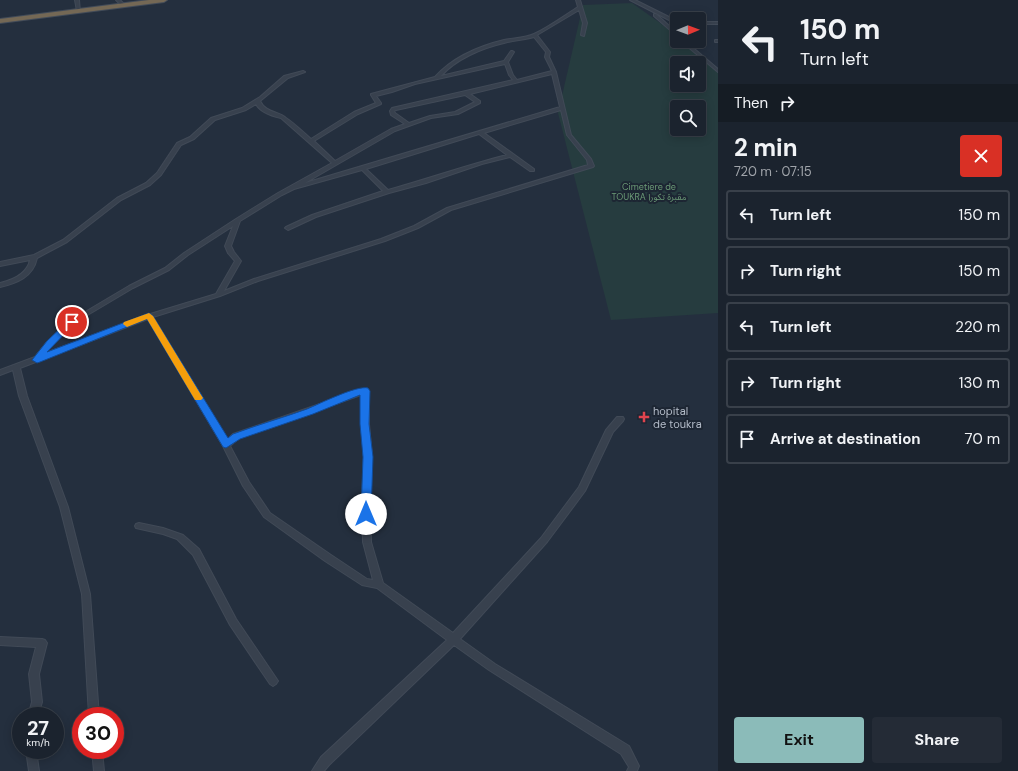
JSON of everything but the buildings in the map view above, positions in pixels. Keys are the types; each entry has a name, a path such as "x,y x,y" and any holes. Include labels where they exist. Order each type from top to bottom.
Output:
{"highway":[{"path":"0,21 79,11 120,3 164,0"}],"street":[{"path":"77,0 79,11"},
{"path":"578,0 585,23 583,35"},
{"path":"626,0 634,1 648,10 670,29"},
{"path":"436,78 454,62 498,43 527,38 535,35 581,7"},
{"path":"648,10 670,20"},
{"path":"706,23 718,23"},
{"path":"0,373 149,316 218,295 256,280 383,240 416,227 449,209 591,166 589,160 569,135 554,72 547,57 548,52 535,35"},
{"path":"692,48 718,71"},
{"path":"311,141 356,113 381,104 373,95 436,78 506,62 512,52"},
{"path":"506,62 511,75 516,81"},
{"path":"0,264 35,257 64,241 119,199 148,184 159,174 179,144 192,138 213,119 244,109 262,98 286,77 304,72"},
{"path":"392,111 394,109 554,72"},
{"path":"37,360 50,343 72,322 131,287 167,269 186,254 280,194 392,130 430,117 456,113 478,102 466,93"},
{"path":"257,101 260,107 275,115 283,117 335,163"},
{"path":"387,107 408,124"},
{"path":"292,188 562,108"},
{"path":"479,132 532,170"},
{"path":"288,228 314,216 387,192 424,182 480,163 512,155"},
{"path":"362,168 387,192"},
{"path":"218,295 238,261 231,253 228,246 238,220"},
{"path":"0,285 25,275 33,266 34,257"},
{"path":"149,316 226,444 246,484 267,515 328,558 366,582 379,585 492,666 625,750 634,766 632,771"},
{"path":"16,367 23,396 64,507 86,594 93,707"},
{"path":"226,444 236,436 309,411 351,394 365,391 365,424 368,457 366,499 367,542 379,585"},
{"path":"317,771 325,760 454,639 548,534 582,489 610,430 620,419"},
{"path":"139,526 163,531 180,537 196,552 233,622 273,681"},
{"path":"0,641 42,643 34,674 37,702 36,707"},
{"path":"32,759 34,771"},
{"path":"98,759 99,771"}],"green space":[{"name":"Cimetiere de TOUKRA مقبرة تكورا","path":"632,3 670,30 670,48 693,48 701,56 670,56 670,92 706,92 706,60 718,72 718,313 611,320 558,113 583,5"}],"slow traffic":[{"path":"127,324 149,316 198,398"}],"place":[{"name":"hopital de toukra","path":"644,417"}],"route":[{"path":"72,322 50,343 37,360 149,316 226,444 236,436 309,411 351,394 365,391 365,424 368,457 366,514"}]}
